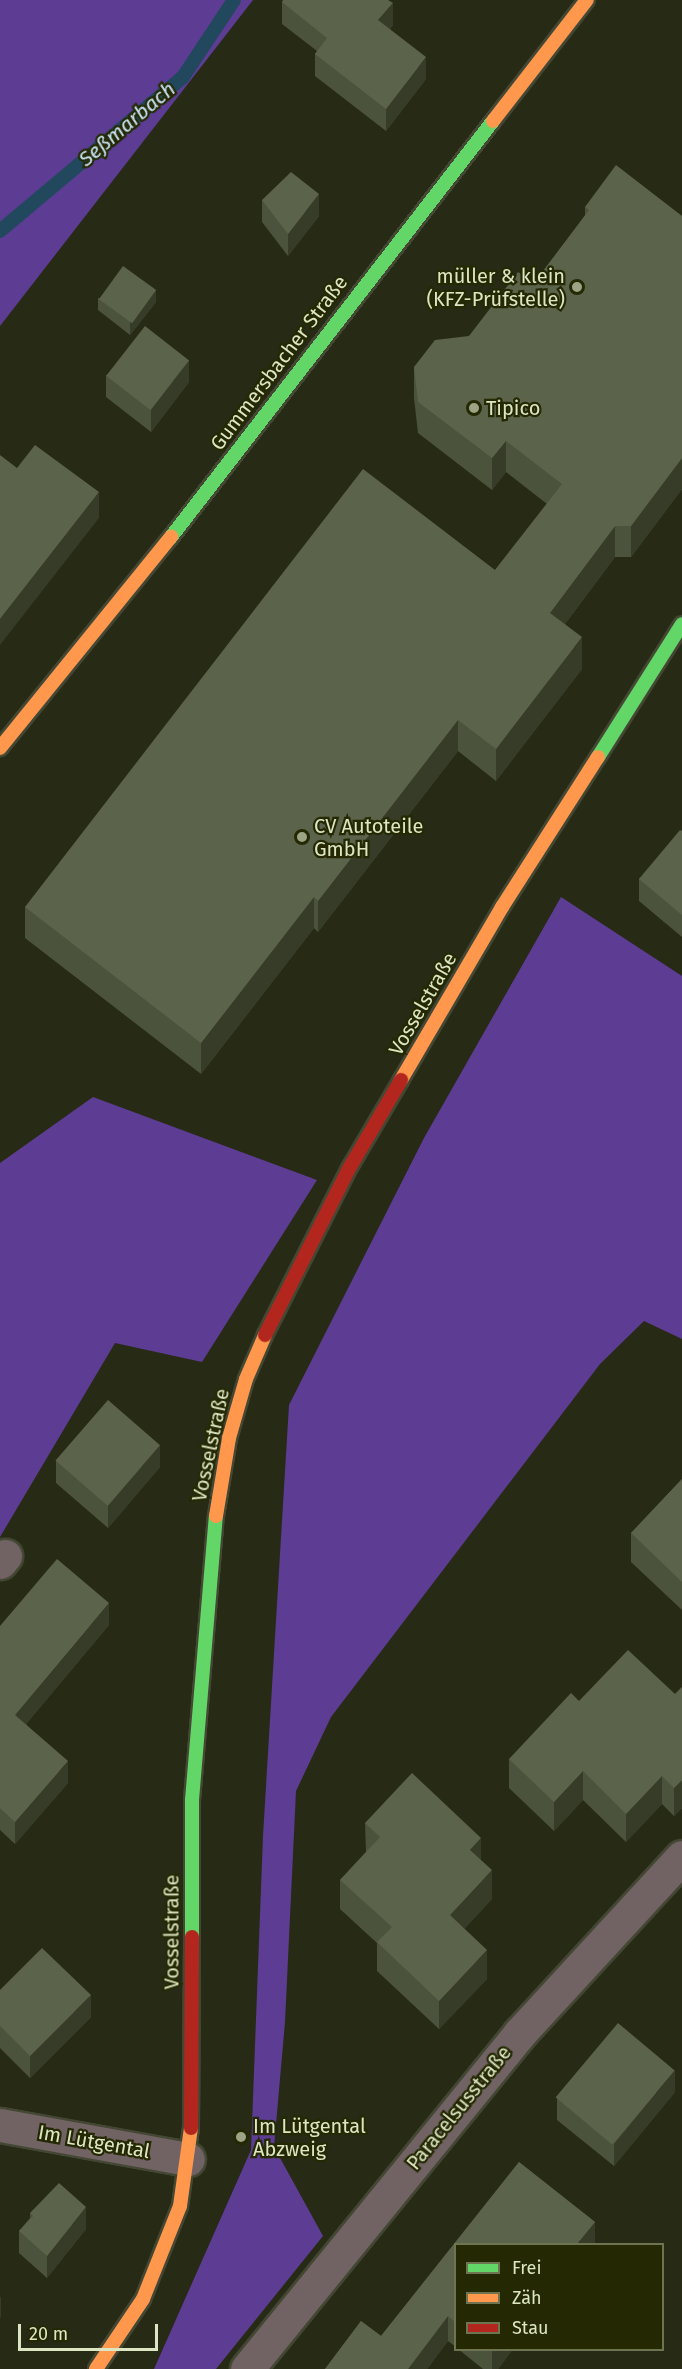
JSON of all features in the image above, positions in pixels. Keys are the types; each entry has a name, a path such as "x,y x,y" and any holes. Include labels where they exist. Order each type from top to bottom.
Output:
{"street":[{"name":"Gummersbacher Straße","path":"0,748 104,623 587,0"},
{"name":"Vosselstraße","path":"96,2369 143,2299 180,2206 188,2159 192,2123 192,1800 216,1512 229,1438 246,1378 281,1299 350,1167 502,908 682,624"},
{"name":"Paracelsusstraße","path":"247,2369 520,2033 682,1857"},
{"name":"Im Lütgental","path":"0,2125 188,2159"}],"shaded area":[{"path":"0,0 253,0 0,326"},
{"path":"561,897 682,976 682,1339 644,1321 600,1364 331,1717 296,1791 285,2022 274,2147 323,2236 216,2369 154,2369 251,2150 263,1836 289,1405 424,1138"},
{"path":"93,1097 317,1180 202,1362 115,1343 0,1537 0,1163"}],"building":[{"path":"283,0 388,0 393,3 378,20 426,57 386,109 315,54 327,38 282,2"},
{"path":"616,165 682,216 682,458 631,526 615,526 550,613 582,637 496,749 458,720 318,901 314,897 201,1043 25,907 363,469 495,570 562,484 506,441 492,458 418,402 414,367 435,340 469,336 518,272 534,283 589,210 585,207"},
{"path":"291,172 319,194 288,234 262,200"},
{"path":"123,266 156,290 132,323 99,299"},
{"path":"145,326 189,360 150,410 106,376"},
{"path":"35,445 99,492 0,619 0,455 17,468"},
{"path":"680,830 682,831 682,915 639,879"},
{"path":"108,1400 160,1445 108,1506 56,1460"},
{"path":"682,1479 682,1582 631,1533"},
{"path":"57,1559 109,1603 15,1715 68,1761 15,1822 0,1808 0,1626"},
{"path":"628,1650 675,1694 682,1687 682,1780 674,1788 662,1776 626,1814 583,1771 554,1802 509,1759 571,1693 579,1701"},
{"path":"412,1773 481,1838 470,1850 492,1870 450,1915 487,1950 439,2001 377,1942 392,1927 340,1880 380,1837 365,1823"},
{"path":"42,1948 91,1995 30,2056 0,2026 0,1990"},
{"path":"618,2023 675,2071 612,2145 556,2097"},
{"path":"519,2162 595,2222 578,2243 455,2243"},
{"path":"59,2183 86,2207 47,2256 19,2231 33,2216 30,2213"},
{"path":"454,2244 454,2321 448,2316 408,2369 325,2369 361,2321 381,2336"}],"waterway":[{"name":"Seßmarbach","path":"0,231 183,77 234,0"}],"traffic: fast":[{"path":"171,537 493,121"},
{"path":"598,757 682,624"},
{"path":"192,1937 192,1800 216,1516"}],"traffic: slow":[{"path":"493,121 587,0"},
{"path":"0,748 171,537"},
{"path":"401,1080 502,907 598,757"},
{"path":"216,1516 229,1438 246,1379 265,1335"},
{"path":"96,2369 143,2299 180,2206 191,2128"}],"traffic: jam":[{"path":"265,1335 350,1167 401,1080"},
{"path":"191,2128 192,1937"}],"place":[{"name":"müller & klein (KFZ-Prüfstelle)","path":"577,287"},
{"name":"Tipico","path":"474,408"},
{"name":"CV Autoteile GmbH","path":"302,837"},
{"name":"Im Lütgental Abzweig","path":"241,2137"}]}
